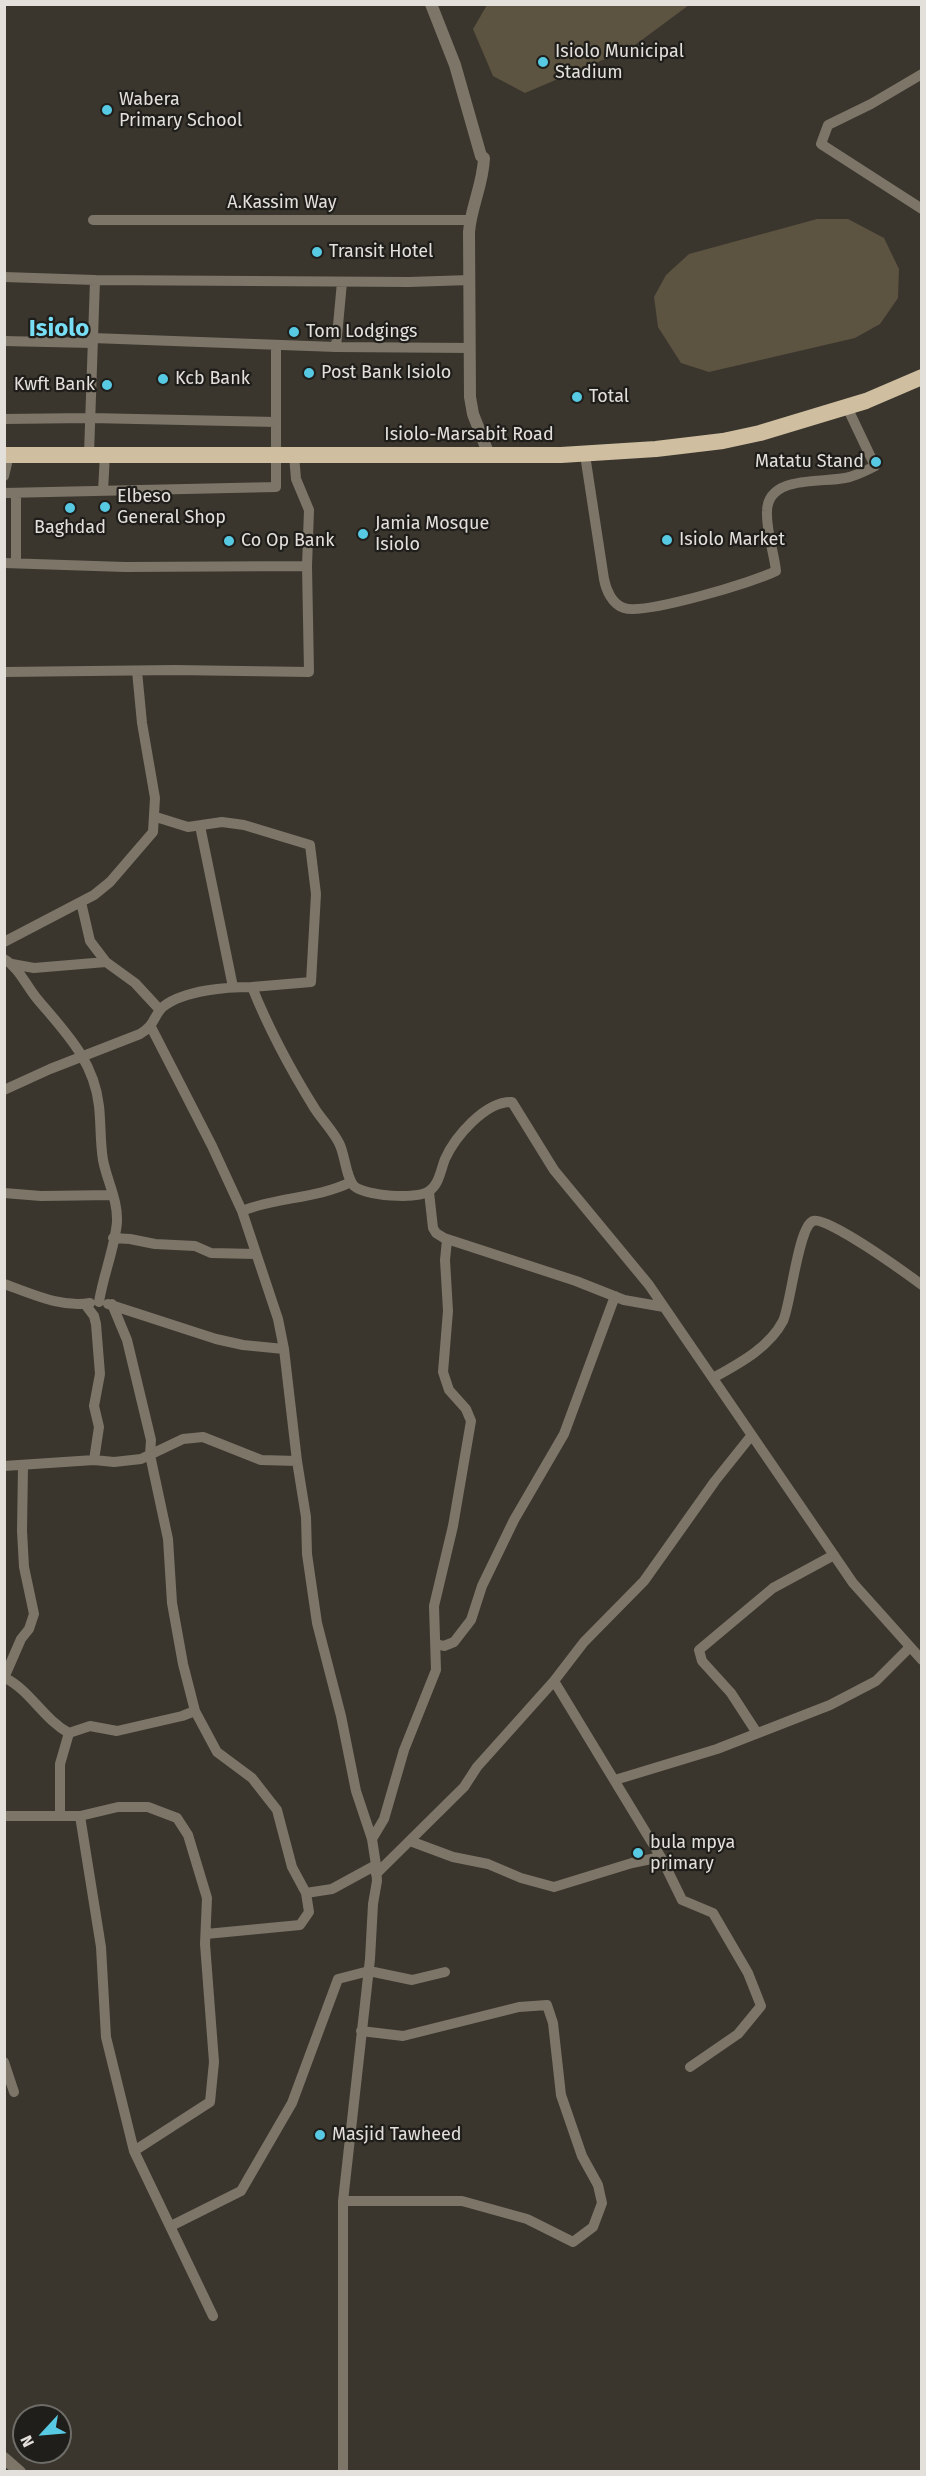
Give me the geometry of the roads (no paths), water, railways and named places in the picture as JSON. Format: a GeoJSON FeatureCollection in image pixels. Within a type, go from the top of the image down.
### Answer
{"type":"FeatureCollection","features":[{"type":"Feature","properties":{"kind":"highway","name":"Isiolo-Marsabit Road"},"geometry":{"type":"LineString","coordinates":[[7,455],[585,455],[723,441],[760,433],[847,407],[921,378]]}},
{"type":"Feature","properties":{"kind":"street"},"geometry":{"type":"LineString","coordinates":[[431,4],[453,58],[481,156],[484,158],[482,186],[470,220],[470,348],[471,403],[474,419],[489,455]]}},
{"type":"Feature","properties":{"kind":"street"},"geometry":{"type":"LineString","coordinates":[[921,74],[871,104],[828,125],[822,144],[921,208]]}},
{"type":"Feature","properties":{"kind":"street","name":"A.Kassim Way"},"geometry":{"type":"LineString","coordinates":[[93,220],[470,220]]}},
{"type":"Feature","properties":{"kind":"street"},"geometry":{"type":"LineString","coordinates":[[4,277],[342,282],[470,280]]}},
{"type":"Feature","properties":{"kind":"street"},"geometry":{"type":"LineString","coordinates":[[96,280],[90,418],[104,491]]}},
{"type":"Feature","properties":{"kind":"street"},"geometry":{"type":"LineString","coordinates":[[336,347],[342,282]]}},
{"type":"Feature","properties":{"kind":"street"},"geometry":{"type":"LineString","coordinates":[[4,341],[92,340],[276,346],[470,348]]}},
{"type":"Feature","properties":{"kind":"street"},"geometry":{"type":"LineString","coordinates":[[16,563],[10,493],[276,487],[276,346]]}},
{"type":"Feature","properties":{"kind":"street"},"geometry":{"type":"LineString","coordinates":[[585,455],[604,579],[609,594],[622,608],[655,607],[744,584],[776,571],[767,512],[773,494],[793,484],[845,478],[875,466],[847,407]]}},
{"type":"Feature","properties":{"kind":"street"},"geometry":{"type":"LineString","coordinates":[[4,419],[90,418],[276,422]]}},
{"type":"Feature","properties":{"kind":"street"},"geometry":{"type":"LineString","coordinates":[[4,476],[7,455]]}},
{"type":"Feature","properties":{"kind":"street"},"geometry":{"type":"LineString","coordinates":[[4,672],[309,672],[307,566],[309,510],[296,479],[294,455]]}},
{"type":"Feature","properties":{"kind":"street"},"geometry":{"type":"LineString","coordinates":[[4,563],[125,567],[307,566]]}},
{"type":"Feature","properties":{"kind":"street"},"geometry":{"type":"LineString","coordinates":[[4,942],[105,887],[153,832],[156,817],[155,798],[142,723],[137,671]]}},
{"type":"Feature","properties":{"kind":"street"},"geometry":{"type":"LineString","coordinates":[[4,1090],[151,1027],[160,1010],[170,1002],[221,987],[311,982],[316,894],[310,845],[244,825],[222,822],[188,827],[156,817]]}},
{"type":"Feature","properties":{"kind":"street"},"geometry":{"type":"LineString","coordinates":[[200,826],[233,987]]}},
{"type":"Feature","properties":{"kind":"street"},"geometry":{"type":"LineString","coordinates":[[81,902],[90,941],[106,962],[135,983],[160,1010]]}},
{"type":"Feature","properties":{"kind":"street"},"geometry":{"type":"LineString","coordinates":[[8,961],[40,968],[106,962]]}},
{"type":"Feature","properties":{"kind":"street"},"geometry":{"type":"LineString","coordinates":[[8,961],[70,1038],[83,1058],[94,1083],[99,1107],[103,1161],[113,1195],[117,1220],[99,1302]]}},
{"type":"Feature","properties":{"kind":"street"},"geometry":{"type":"LineString","coordinates":[[252,987],[307,1094],[340,1145],[351,1182],[364,1191],[381,1195],[416,1195],[429,1192],[436,1184],[452,1147],[464,1130],[492,1109],[512,1102],[554,1170],[613,1238],[664,1307],[865,1598],[921,1660]]}},
{"type":"Feature","properties":{"kind":"street"},"geometry":{"type":"LineString","coordinates":[[151,1027],[212,1146],[242,1211],[274,1303],[284,1349],[317,1623],[341,1716],[356,1791],[372,1839],[376,1870],[369,1971],[343,2201],[344,2472]]}},
{"type":"Feature","properties":{"kind":"street"},"geometry":{"type":"LineString","coordinates":[[242,1211],[263,1203],[326,1192],[351,1182]]}},
{"type":"Feature","properties":{"kind":"street"},"geometry":{"type":"LineString","coordinates":[[429,1192],[433,1228],[437,1234],[447,1240],[615,1296],[664,1307]]}},
{"type":"Feature","properties":{"kind":"street"},"geometry":{"type":"LineString","coordinates":[[4,1194],[113,1195]]}},
{"type":"Feature","properties":{"kind":"street"},"geometry":{"type":"LineString","coordinates":[[713,1378],[758,1349],[782,1322],[798,1256],[808,1225],[812,1221],[820,1220],[833,1226],[890,1261],[921,1285]]}},
{"type":"Feature","properties":{"kind":"street"},"geometry":{"type":"LineString","coordinates":[[113,1238],[155,1244],[195,1246],[211,1253],[256,1254]]}},
{"type":"Feature","properties":{"kind":"street"},"geometry":{"type":"LineString","coordinates":[[372,1839],[384,1819],[404,1749],[436,1670],[434,1606],[453,1526],[471,1421],[466,1409],[449,1390],[443,1372],[448,1311],[445,1260],[447,1240]]}},
{"type":"Feature","properties":{"kind":"street"},"geometry":{"type":"LineString","coordinates":[[4,1284],[42,1298],[85,1304],[99,1302],[112,1304],[216,1339],[243,1345],[284,1349]]}},
{"type":"Feature","properties":{"kind":"street"},"geometry":{"type":"LineString","coordinates":[[436,1644],[444,1646],[454,1642],[471,1620],[482,1586],[510,1528],[544,1465],[564,1434],[615,1296]]}},
{"type":"Feature","properties":{"kind":"street"},"geometry":{"type":"LineString","coordinates":[[85,1304],[94,1316],[98,1332],[100,1381],[94,1406],[99,1427],[94,1460]]}},
{"type":"Feature","properties":{"kind":"street"},"geometry":{"type":"LineString","coordinates":[[112,1304],[130,1351],[151,1440],[150,1455],[168,1539],[174,1613],[183,1664],[195,1711],[217,1752],[252,1778],[277,1810],[292,1867],[306,1893],[309,1912],[300,1925],[206,1934]]}},
{"type":"Feature","properties":{"kind":"street"},"geometry":{"type":"LineString","coordinates":[[306,1893],[318,1893],[332,1889],[376,1870],[410,1841],[432,1816],[464,1787],[477,1767],[554,1681],[584,1642],[644,1581],[716,1480],[751,1436]]}},
{"type":"Feature","properties":{"kind":"street"},"geometry":{"type":"LineString","coordinates":[[4,1466],[131,1460],[150,1455],[183,1439],[203,1437],[261,1460],[297,1461]]}},
{"type":"Feature","properties":{"kind":"street"},"geometry":{"type":"LineString","coordinates":[[23,1466],[24,1567],[34,1614],[5,1678],[19,1687],[52,1721],[69,1732],[90,1726],[117,1731],[195,1711]]}},
{"type":"Feature","properties":{"kind":"street"},"geometry":{"type":"LineString","coordinates":[[757,1733],[731,1693],[702,1661],[699,1650],[773,1588],[834,1555]]}},
{"type":"Feature","properties":{"kind":"street"},"geometry":{"type":"LineString","coordinates":[[615,1780],[717,1749],[830,1705],[863,1689],[889,1670],[910,1647]]}},
{"type":"Feature","properties":{"kind":"street"},"geometry":{"type":"LineString","coordinates":[[554,1681],[662,1859],[682,1900],[713,1913],[748,1973],[761,2006],[738,2034],[690,2067]]}},
{"type":"Feature","properties":{"kind":"street"},"geometry":{"type":"LineString","coordinates":[[60,1815],[60,1764],[69,1732]]}},
{"type":"Feature","properties":{"kind":"street"},"geometry":{"type":"LineString","coordinates":[[4,1816],[80,1816],[118,1807],[148,1807],[177,1818],[188,1835],[207,1898],[206,1934],[214,2062],[210,2102],[134,2151]]}},
{"type":"Feature","properties":{"kind":"street"},"geometry":{"type":"LineString","coordinates":[[80,1816],[101,1947],[106,2037],[134,2151],[213,2316]]}},
{"type":"Feature","properties":{"kind":"street"},"geometry":{"type":"LineString","coordinates":[[410,1841],[453,1857],[488,1864],[521,1878],[554,1887],[632,1863],[662,1859]]}},
{"type":"Feature","properties":{"kind":"street"},"geometry":{"type":"LineString","coordinates":[[171,2226],[241,2191],[292,2103],[338,1979],[369,1971],[411,1980],[445,1972]]}},
{"type":"Feature","properties":{"kind":"street"},"geometry":{"type":"LineString","coordinates":[[343,2201],[462,2200],[526,2219],[573,2242],[593,2227],[602,2203],[598,2185],[582,2156],[561,2095],[553,2023],[547,2005],[519,2007],[403,2036],[361,2031]]}},
{"type":"Feature","properties":{"kind":"street"},"geometry":{"type":"LineString","coordinates":[[4,2062],[14,2092]]}},
{"type":"Feature","properties":{"kind":"street"},"geometry":{"type":"LineString","coordinates":[[4,2458],[20,2472]]}},
{"type":"Feature","properties":{"kind":"place","name":"Isiolo Municipal Stadium"},"geometry":{"type":"Point","coordinates":[543,62]}},
{"type":"Feature","properties":{"kind":"place","name":"Wabera Primary School"},"geometry":{"type":"Point","coordinates":[107,110]}},
{"type":"Feature","properties":{"kind":"place","name":"Transit Hotel"},"geometry":{"type":"Point","coordinates":[317,252]}},
{"type":"Feature","properties":{"kind":"place","name":"Tom Lodgings"},"geometry":{"type":"Point","coordinates":[294,332]}},
{"type":"Feature","properties":{"kind":"place","name":"Post Bank Isiolo"},"geometry":{"type":"Point","coordinates":[309,373]}},
{"type":"Feature","properties":{"kind":"place","name":"Kcb Bank"},"geometry":{"type":"Point","coordinates":[163,379]}},
{"type":"Feature","properties":{"kind":"place","name":"Kwft Bank"},"geometry":{"type":"Point","coordinates":[107,385]}},
{"type":"Feature","properties":{"kind":"place","name":"Total"},"geometry":{"type":"Point","coordinates":[577,397]}},
{"type":"Feature","properties":{"kind":"place","name":"Matatu Stand"},"geometry":{"type":"Point","coordinates":[876,462]}},
{"type":"Feature","properties":{"kind":"place","name":"Elbeso General Shop"},"geometry":{"type":"Point","coordinates":[105,507]}},
{"type":"Feature","properties":{"kind":"place","name":"Baghdad"},"geometry":{"type":"Point","coordinates":[70,508]}},
{"type":"Feature","properties":{"kind":"place","name":"Jamia Mosque Isiolo"},"geometry":{"type":"Point","coordinates":[363,534]}},
{"type":"Feature","properties":{"kind":"place","name":"Isiolo Market"},"geometry":{"type":"Point","coordinates":[667,540]}},
{"type":"Feature","properties":{"kind":"place","name":"Co Op Bank"},"geometry":{"type":"Point","coordinates":[229,541]}},
{"type":"Feature","properties":{"kind":"place","name":"bula mpya primary"},"geometry":{"type":"Point","coordinates":[638,1853]}},
{"type":"Feature","properties":{"kind":"place","name":"Masjid Tawheed"},"geometry":{"type":"Point","coordinates":[320,2135]}},
{"type":"Feature","properties":{"kind":"district","name":"Isiolo"},"geometry":{"type":"Point","coordinates":[59,329]}}]}
